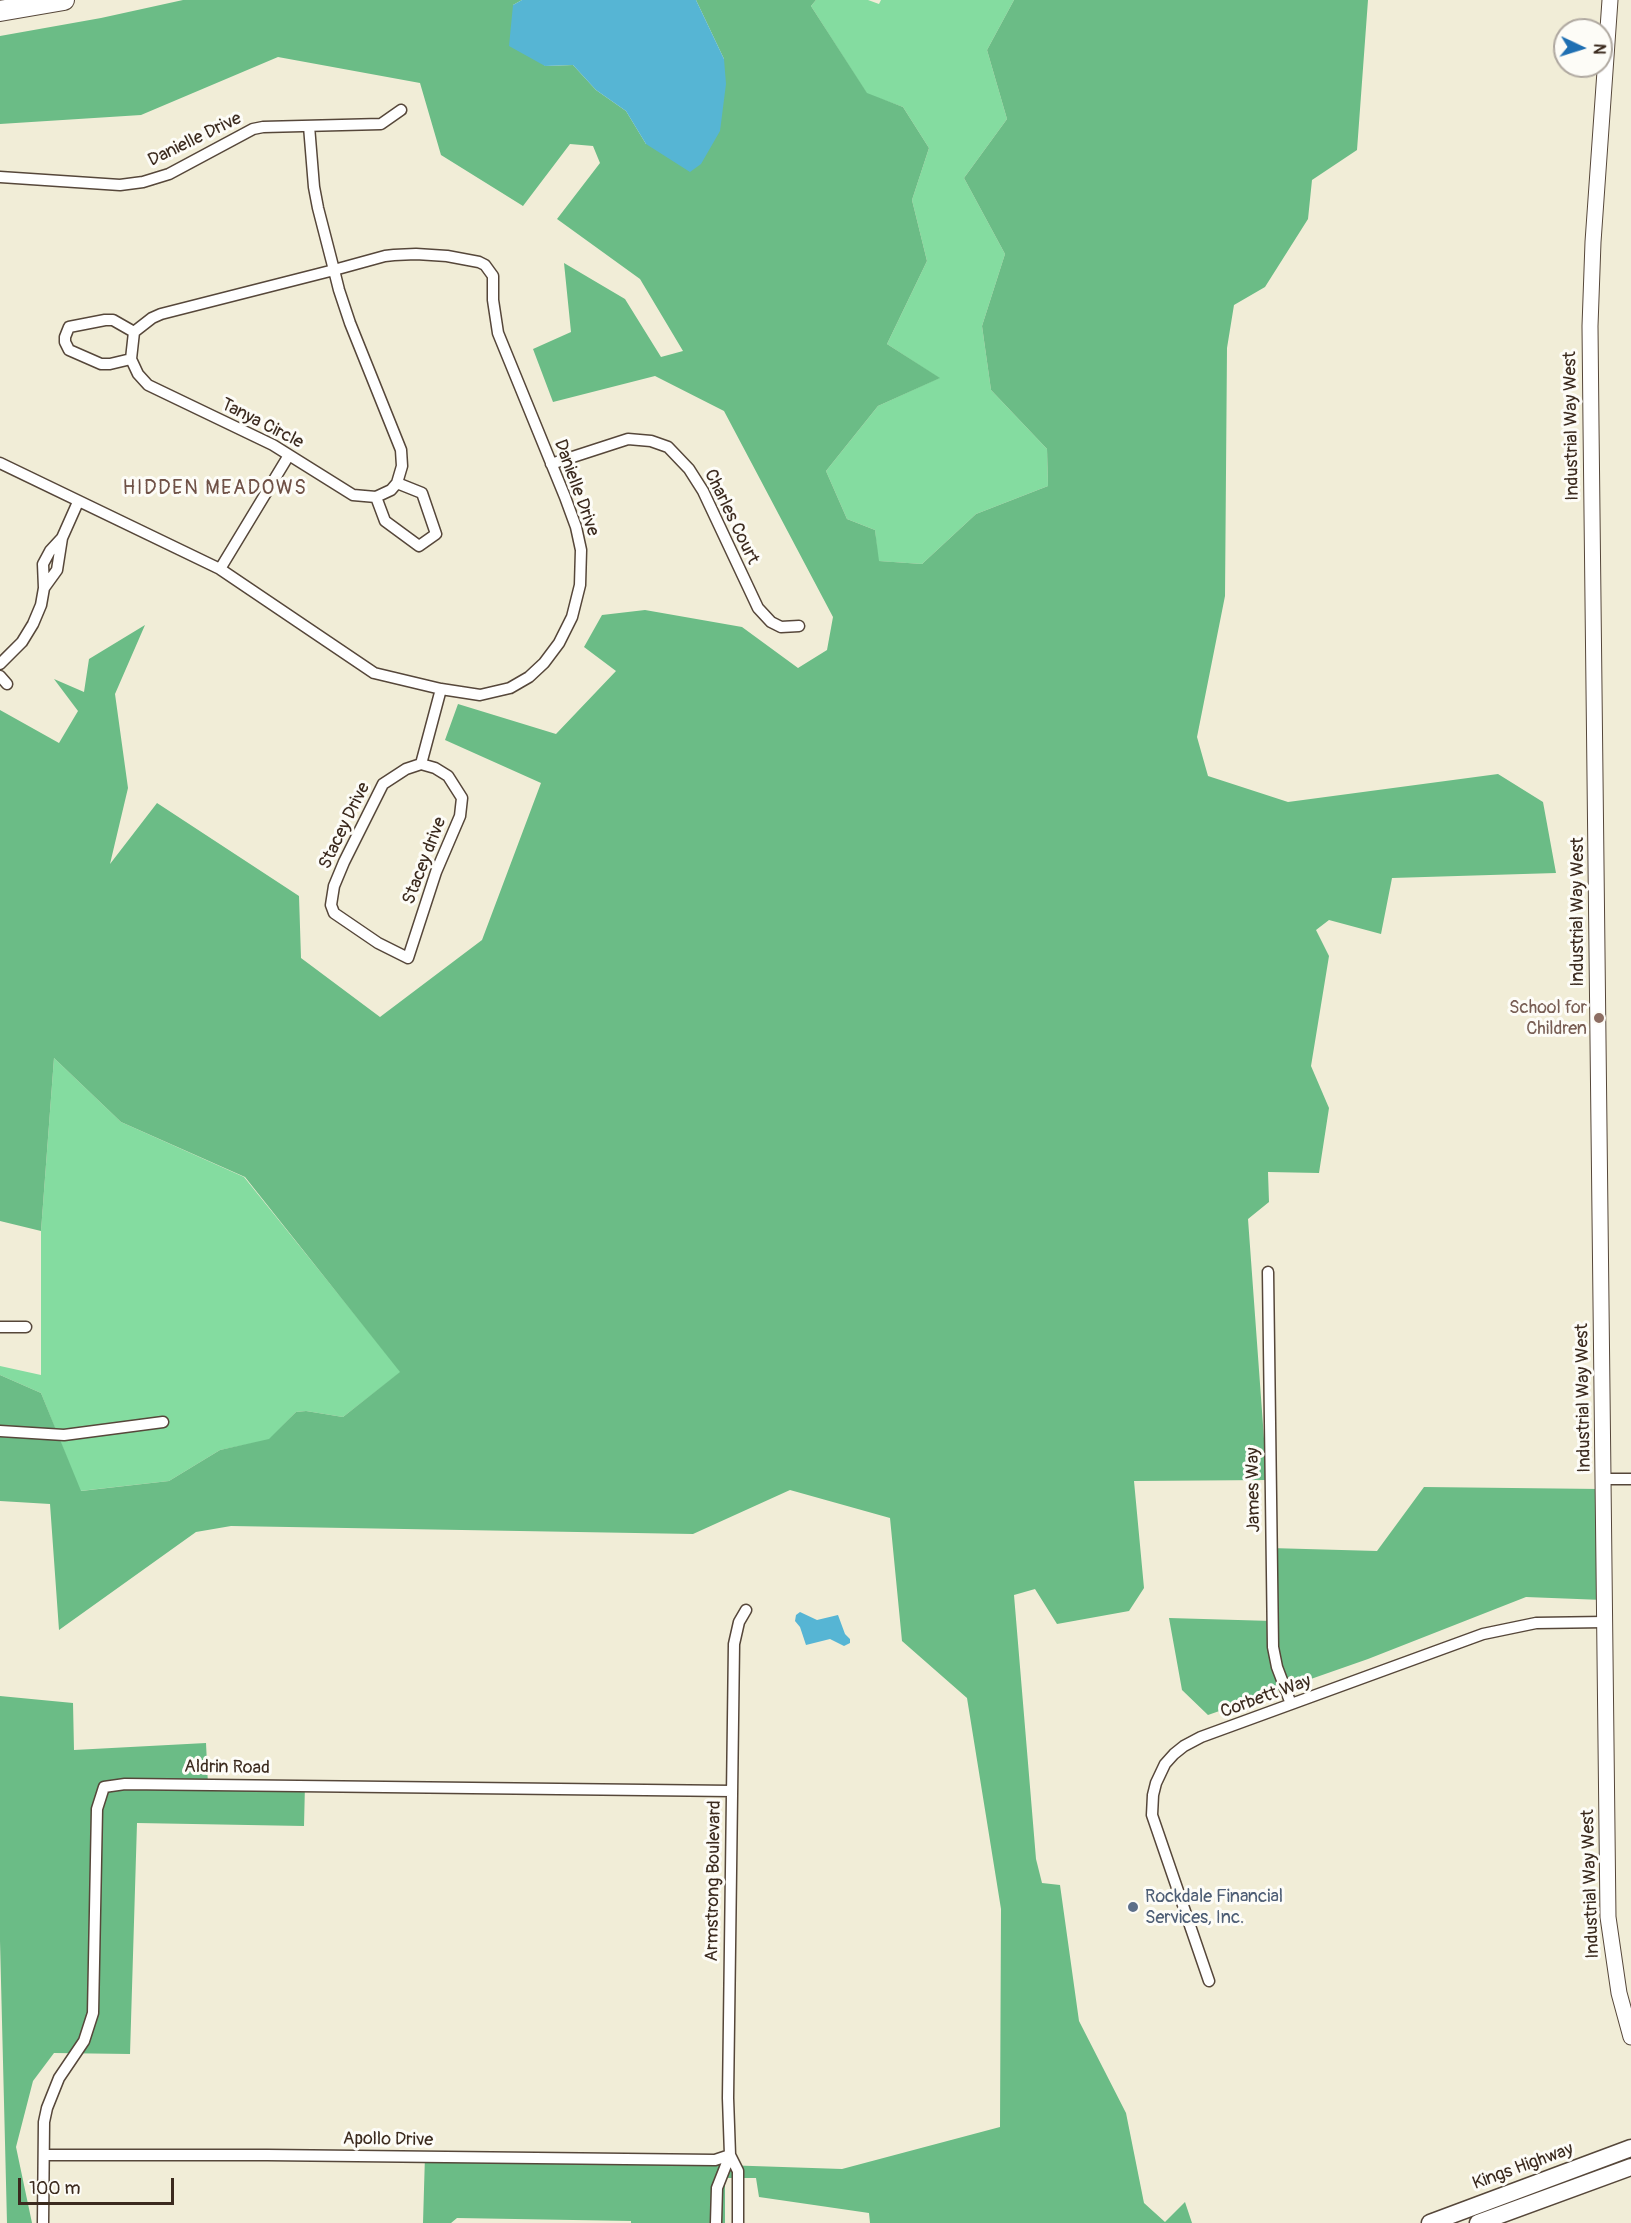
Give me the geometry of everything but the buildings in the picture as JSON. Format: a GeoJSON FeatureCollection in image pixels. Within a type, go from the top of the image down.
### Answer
{"type":"FeatureCollection","features":[{"type":"Feature","properties":{"kind":"highway"},"geometry":{"type":"LineString","coordinates":[[0,12],[64,0]]}},
{"type":"Feature","properties":{"kind":"main road","name":"Kings Highway"},"geometry":{"type":"LineString","coordinates":[[1430,2223],[1631,2148]]}},
{"type":"Feature","properties":{"kind":"main road","name":"Kings Highway"},"geometry":{"type":"LineString","coordinates":[[1478,2223],[1631,2167]]}},
{"type":"Feature","properties":{"kind":"street","name":"Industrial Way West"},"geometry":{"type":"LineString","coordinates":[[1610,0],[1593,242],[1590,326],[1605,1479],[1608,1917],[1618,1993],[1631,2037]]}},
{"type":"Feature","properties":{"kind":"street","name":"Danielle Drive"},"geometry":{"type":"LineString","coordinates":[[0,177],[120,185],[137,183],[169,174],[253,129],[381,124],[401,110]]}},
{"type":"Feature","properties":{"kind":"street"},"geometry":{"type":"LineString","coordinates":[[309,126],[314,187],[334,270],[350,323],[401,450],[402,466],[397,483],[391,490],[376,497],[385,521],[418,546],[436,534],[422,493],[397,483]]}},
{"type":"Feature","properties":{"kind":"street","name":"Danielle Drive"},"geometry":{"type":"LineString","coordinates":[[0,464],[220,569],[374,673],[441,689],[480,695],[510,688],[529,677],[544,663],[565,632],[579,596],[582,572],[581,550],[576,526],[498,333],[493,300],[493,276],[485,265],[479,262],[447,256],[416,254],[385,256],[334,270]]}},
{"type":"Feature","properties":{"kind":"street"},"geometry":{"type":"LineString","coordinates":[[134,332],[113,320],[105,320],[69,327],[64,337],[69,350],[101,364],[131,359],[134,332],[161,314],[334,270]]}},
{"type":"Feature","properties":{"kind":"street","name":"Tanya Circle"},"geometry":{"type":"LineString","coordinates":[[131,359],[138,374],[147,385],[273,445],[347,492],[365,497],[376,497]]}},
{"type":"Feature","properties":{"kind":"street","name":"Charles Court"},"geometry":{"type":"LineString","coordinates":[[551,464],[628,440],[651,441],[668,447],[689,469],[703,490],[758,608],[771,622],[781,627],[799,626]]}},
{"type":"Feature","properties":{"kind":"street"},"geometry":{"type":"LineString","coordinates":[[220,569],[289,455]]}},
{"type":"Feature","properties":{"kind":"street"},"geometry":{"type":"LineString","coordinates":[[0,664],[27,635],[38,614],[44,588],[45,557],[62,538],[78,502]]}},
{"type":"Feature","properties":{"kind":"street"},"geometry":{"type":"LineString","coordinates":[[421,764],[441,689]]}},
{"type":"Feature","properties":{"kind":"street","name":"Stacey Drive"},"geometry":{"type":"LineString","coordinates":[[378,943],[334,913],[331,905],[332,895],[344,862],[383,784],[406,769],[421,764]]}},
{"type":"Feature","properties":{"kind":"street","name":"Stacey drive"},"geometry":{"type":"LineString","coordinates":[[378,943],[408,957],[436,872],[461,810],[460,793],[448,776],[435,768],[421,764]]}},
{"type":"Feature","properties":{"kind":"street","name":"James Way"},"geometry":{"type":"LineString","coordinates":[[1268,1272],[1273,1647],[1277,1667],[1291,1704]]}},
{"type":"Feature","properties":{"kind":"street"},"geometry":{"type":"LineString","coordinates":[[0,1327],[26,1327]]}},
{"type":"Feature","properties":{"kind":"street"},"geometry":{"type":"LineString","coordinates":[[0,1431],[64,1435],[163,1422]]}},
{"type":"Feature","properties":{"kind":"street"},"geometry":{"type":"LineString","coordinates":[[1605,1479],[1631,1479]]}},
{"type":"Feature","properties":{"kind":"street","name":"Armstrong Boulevard"},"geometry":{"type":"LineString","coordinates":[[716,2223],[717,2188],[730,2155],[728,2097],[734,1644],[739,1622],[746,1610]]}},
{"type":"Feature","properties":{"kind":"street","name":"Corbett Way"},"geometry":{"type":"LineString","coordinates":[[1209,1981],[1155,1827],[1152,1808],[1156,1783],[1174,1754],[1193,1740],[1492,1632],[1554,1621],[1605,1622]]}},
{"type":"Feature","properties":{"kind":"street","name":"Aldrin Road"},"geometry":{"type":"LineString","coordinates":[[44,2156],[44,2122],[50,2098],[59,2078],[84,2042],[93,2013],[97,1809],[104,1787],[136,1784],[732,1791]]}},
{"type":"Feature","properties":{"kind":"street","name":"Apollo Drive"},"geometry":{"type":"LineString","coordinates":[[44,2156],[267,2155],[715,2160],[730,2155]]}},
{"type":"Feature","properties":{"kind":"street","name":"Armstrong Boulevard"},"geometry":{"type":"LineString","coordinates":[[730,2155],[738,2171],[738,2223]]}},
{"type":"Feature","properties":{"kind":"street"},"geometry":{"type":"LineString","coordinates":[[43,2223],[44,2156]]}},
{"type":"Feature","properties":{"kind":"green space"},"geometry":{"type":"Polygon","coordinates":[[[183,0],[522,0],[513,5],[545,66],[573,65],[596,90],[626,111],[646,144],[724,59],[696,0],[816,0],[811,6],[867,93],[903,107],[929,148],[912,200],[927,261],[887,344],[940,378],[878,406],[826,471],[847,519],[875,530],[879,561],[922,564],[976,514],[1048,486],[1047,449],[991,390],[982,326],[1005,254],[964,178],[1007,119],[987,50],[1014,0],[1368,0],[1357,150],[1312,180],[1308,219],[1265,287],[1234,305],[1227,348],[1225,596],[1197,737],[1208,776],[1288,802],[1498,774],[1543,802],[1556,873],[1392,878],[1381,934],[1329,920],[1316,930],[1329,956],[1311,1066],[1329,1108],[1319,1173],[1268,1172],[1269,1202],[1248,1219],[1267,1480],[1134,1481],[1144,1588],[1129,1611],[1057,1624],[1035,1589],[1014,1595],[1036,1859],[1042,1883],[1060,1885],[1079,2021],[1126,2113],[1144,2203],[1165,2222],[1185,2202],[1192,2223],[870,2223],[869,2213],[759,2197],[756,2178],[725,2178],[725,2223],[457,2218],[451,2223],[423,2223],[425,2155],[842,2169],[1000,2127],[1001,1909],[967,1698],[902,1641],[890,1518],[790,1490],[693,1534],[231,1526],[196,1532],[59,1630],[50,1504],[0,1501],[0,1375],[41,1393],[81,1491],[169,1481],[220,1450],[269,1439],[296,1412],[306,1411],[343,1417],[400,1372],[245,1177],[121,1122],[54,1058],[41,1231],[0,1221],[0,710],[59,743],[78,711],[54,679],[84,692],[89,659],[145,625],[115,694],[128,788],[110,864],[157,803],[299,896],[301,958],[380,1017],[482,940],[541,783],[445,740],[458,704],[556,734],[616,671],[584,647],[602,615],[645,610],[742,627],[798,668],[827,650],[833,617],[724,411],[655,376],[553,402],[533,349],[571,332],[564,263],[625,299],[661,357],[683,351],[640,279],[557,219],[600,163],[593,146],[570,144],[523,206],[441,155],[420,83],[278,57],[141,115],[0,124],[0,36],[101,18],[183,0]]]}},
{"type":"Feature","properties":{"kind":"green space"},"geometry":{"type":"Polygon","coordinates":[[[816,0],[868,0],[879,4],[881,0],[1014,0],[987,50],[1007,119],[964,178],[1005,254],[982,326],[991,390],[1047,449],[1048,486],[976,514],[922,564],[878,561],[875,530],[847,519],[826,471],[878,406],[939,378],[887,344],[927,261],[912,200],[929,148],[903,107],[867,94],[811,6],[816,0]]]}},
{"type":"Feature","properties":{"kind":"green space"},"geometry":{"type":"Polygon","coordinates":[[[54,1058],[121,1122],[244,1177],[401,1372],[343,1417],[306,1411],[296,1412],[269,1440],[220,1450],[169,1481],[80,1491],[41,1393],[0,1375],[0,1366],[41,1375],[41,1231],[54,1058]]]}},
{"type":"Feature","properties":{"kind":"green space"},"geometry":{"type":"Polygon","coordinates":[[[1424,1487],[1600,1489],[1603,1600],[1526,1597],[1368,1659],[1208,1715],[1182,1690],[1169,1618],[1272,1621],[1270,1548],[1377,1551],[1424,1487]]]}},
{"type":"Feature","properties":{"kind":"green space"},"geometry":{"type":"Polygon","coordinates":[[[0,1696],[73,1703],[74,1750],[206,1743],[208,1785],[305,1784],[304,1826],[137,1823],[130,2054],[54,2053],[33,2081],[16,2147],[32,2223],[7,2223],[0,1941],[0,1696]]]}},
{"type":"Feature","properties":{"kind":"water"},"geometry":{"type":"Polygon","coordinates":[[[522,0],[696,0],[724,59],[726,84],[720,131],[701,164],[690,172],[646,144],[626,111],[596,90],[573,65],[545,66],[509,46],[513,5],[522,0]]]}},
{"type":"Feature","properties":{"kind":"water"},"geometry":{"type":"Polygon","coordinates":[[[800,1612],[817,1620],[838,1615],[850,1643],[844,1646],[830,1639],[806,1645],[800,1627],[795,1621],[796,1615],[800,1612]]]}},
{"type":"Feature","properties":{"kind":"place","name":"School for Children"},"geometry":{"type":"Point","coordinates":[1599,1018]}},
{"type":"Feature","properties":{"kind":"place","name":"Rockdale Financial Services, Inc."},"geometry":{"type":"Point","coordinates":[1133,1907]}},
{"type":"Feature","properties":{"kind":"district","name":"HIDDEN MEADOWS"},"geometry":{"type":"Point","coordinates":[215,489]}}]}
